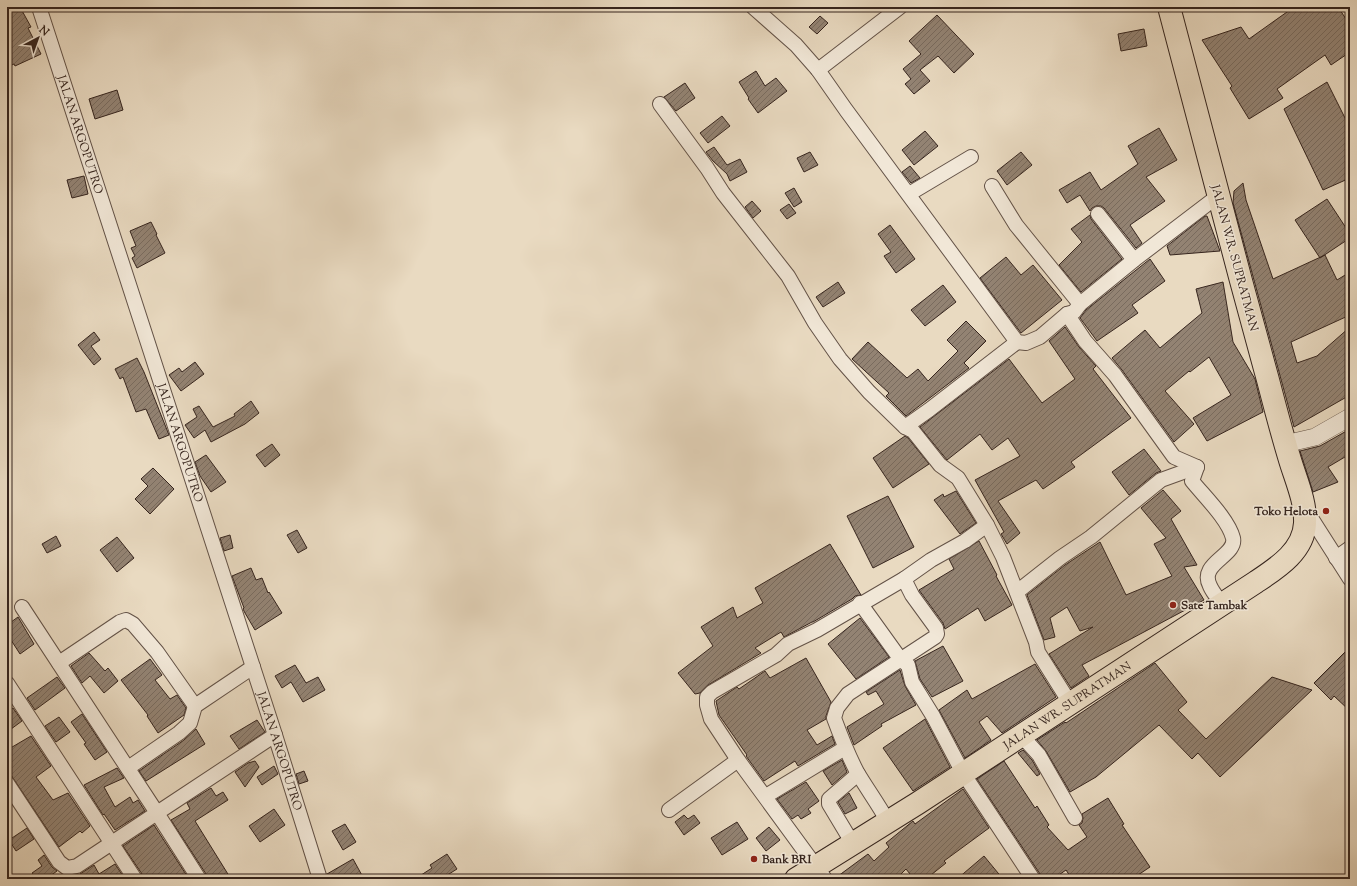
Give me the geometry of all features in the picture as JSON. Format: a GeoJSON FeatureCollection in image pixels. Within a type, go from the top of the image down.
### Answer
{"type":"FeatureCollection","features":[{"type":"Feature","properties":{"kind":"main road","name":"JALAN W.R. SUPRATMAN"},"geometry":{"type":"LineString","coordinates":[[1169,7],[1218,196],[1285,444],[1304,508]]}},
{"type":"Feature","properties":{"kind":"main road","name":"JALAN WR. SUPRATMAN"},"geometry":{"type":"LineString","coordinates":[[796,879],[820,873],[853,844],[1276,569],[1300,544],[1305,524],[1304,508]]}},
{"type":"Feature","properties":{"kind":"street","name":"JALAN ARGOPUTRO"},"geometry":{"type":"LineString","coordinates":[[39,7],[276,735],[320,879]]}},
{"type":"Feature","properties":{"kind":"street"},"geometry":{"type":"LineString","coordinates":[[752,7],[796,45],[818,70],[1017,342]]}},
{"type":"Feature","properties":{"kind":"street"},"geometry":{"type":"LineString","coordinates":[[818,70],[900,7]]}},
{"type":"Feature","properties":{"kind":"street"},"geometry":{"type":"LineString","coordinates":[[660,104],[707,168],[723,193],[788,276],[815,323],[840,359],[869,392],[905,427],[913,430],[940,465],[958,478],[987,525],[1003,557],[1036,642],[1038,652],[1070,703]]}},
{"type":"Feature","properties":{"kind":"street"},"geometry":{"type":"LineString","coordinates":[[909,194],[971,157]]}},
{"type":"Feature","properties":{"kind":"street"},"geometry":{"type":"LineString","coordinates":[[992,186],[1016,225],[1080,304]]}},
{"type":"Feature","properties":{"kind":"street"},"geometry":{"type":"LineString","coordinates":[[905,427],[1017,342],[1026,343],[1040,337],[1067,314],[1074,312],[1080,304],[1134,260],[1218,196]]}},
{"type":"Feature","properties":{"kind":"street"},"geometry":{"type":"LineString","coordinates":[[1098,214],[1134,260]]}},
{"type":"Feature","properties":{"kind":"street"},"geometry":{"type":"LineString","coordinates":[[1067,314],[1085,341],[1115,375],[1174,457],[1197,467]]}},
{"type":"Feature","properties":{"kind":"street"},"geometry":{"type":"LineString","coordinates":[[1285,444],[1315,438],[1350,417]]}},
{"type":"Feature","properties":{"kind":"street"},"geometry":{"type":"LineString","coordinates":[[1017,592],[1060,558],[1092,537],[1161,480],[1197,467]]}},
{"type":"Feature","properties":{"kind":"street"},"geometry":{"type":"LineString","coordinates":[[1197,467],[1192,481],[1226,523],[1233,538],[1230,550],[1216,562],[1208,574],[1209,586],[1222,604]]}},
{"type":"Feature","properties":{"kind":"street"},"geometry":{"type":"LineString","coordinates":[[1304,508],[1350,579]]}},
{"type":"Feature","properties":{"kind":"street"},"geometry":{"type":"LineString","coordinates":[[820,873],[766,796],[738,760],[711,719],[707,705],[707,697],[712,692],[776,655],[788,644],[817,630],[860,603],[904,579],[930,560],[965,541],[987,525]]}},
{"type":"Feature","properties":{"kind":"street"},"geometry":{"type":"LineString","coordinates":[[1336,558],[1350,548]]}},
{"type":"Feature","properties":{"kind":"street"},"geometry":{"type":"LineString","coordinates":[[888,822],[858,774],[845,748],[834,718],[842,701],[848,694],[901,660],[935,637],[937,634],[936,628],[912,595],[904,579]]}},
{"type":"Feature","properties":{"kind":"street"},"geometry":{"type":"LineString","coordinates":[[860,603],[901,660],[908,665],[912,682],[933,716],[963,773],[1033,879]]}},
{"type":"Feature","properties":{"kind":"street"},"geometry":{"type":"LineString","coordinates":[[22,607],[199,879]]}},
{"type":"Feature","properties":{"kind":"street"},"geometry":{"type":"LineString","coordinates":[[59,663],[120,622],[126,620],[133,624],[157,652],[195,706]]}},
{"type":"Feature","properties":{"kind":"street"},"geometry":{"type":"LineString","coordinates":[[128,768],[179,733],[190,723],[195,706],[253,667]]}},
{"type":"Feature","properties":{"kind":"street"},"geometry":{"type":"LineString","coordinates":[[7,683],[135,879]]}},
{"type":"Feature","properties":{"kind":"street"},"geometry":{"type":"LineString","coordinates":[[7,783],[59,862],[67,868],[77,866],[276,735]]}},
{"type":"Feature","properties":{"kind":"street"},"geometry":{"type":"LineString","coordinates":[[1021,735],[1039,754],[1075,818]]}},
{"type":"Feature","properties":{"kind":"street"},"geometry":{"type":"LineString","coordinates":[[766,796],[845,748]]}},
{"type":"Feature","properties":{"kind":"street"},"geometry":{"type":"LineString","coordinates":[[669,810],[738,760]]}},
{"type":"Feature","properties":{"kind":"street"},"geometry":{"type":"LineString","coordinates":[[853,844],[829,804],[828,799],[858,774]]}},
{"type":"Feature","properties":{"kind":"building"},"geometry":{"type":"Polygon","coordinates":[[[7,7],[20,7],[31,27],[28,28],[41,54],[15,66],[14,64],[7,67],[7,7]]]}},
{"type":"Feature","properties":{"kind":"building"},"geometry":{"type":"Polygon","coordinates":[[[1294,7],[1338,7],[1350,25],[1350,52],[1331,65],[1325,55],[1277,89],[1283,98],[1249,119],[1230,88],[1232,86],[1202,40],[1241,27],[1249,39],[1294,7]]]}},
{"type":"Feature","properties":{"kind":"building"},"geometry":{"type":"Polygon","coordinates":[[[937,15],[974,54],[954,73],[938,56],[920,70],[930,81],[914,94],[905,84],[911,79],[903,69],[921,54],[909,41],[937,15]]]}},
{"type":"Feature","properties":{"kind":"building"},"geometry":{"type":"Polygon","coordinates":[[[820,16],[828,23],[817,34],[809,27],[820,16]]]}},
{"type":"Feature","properties":{"kind":"building"},"geometry":{"type":"Polygon","coordinates":[[[1144,29],[1147,46],[1121,51],[1118,34],[1144,29]]]}},
{"type":"Feature","properties":{"kind":"building"},"geometry":{"type":"Polygon","coordinates":[[[756,71],[765,86],[776,78],[787,91],[758,113],[748,99],[749,98],[739,82],[756,71]]]}},
{"type":"Feature","properties":{"kind":"building"},"geometry":{"type":"Polygon","coordinates":[[[1327,82],[1350,128],[1350,178],[1323,190],[1284,109],[1327,82]]]}},
{"type":"Feature","properties":{"kind":"building"},"geometry":{"type":"Polygon","coordinates":[[[685,83],[695,98],[676,111],[664,97],[685,83]]]}},
{"type":"Feature","properties":{"kind":"building"},"geometry":{"type":"Polygon","coordinates":[[[117,90],[123,110],[95,119],[89,99],[117,90]]]}},
{"type":"Feature","properties":{"kind":"building"},"geometry":{"type":"Polygon","coordinates":[[[722,116],[730,126],[708,143],[700,133],[722,116]]]}},
{"type":"Feature","properties":{"kind":"building"},"geometry":{"type":"Polygon","coordinates":[[[1159,128],[1177,160],[1146,177],[1165,201],[1130,225],[1142,243],[1136,248],[1104,208],[1101,206],[1096,206],[1090,211],[1080,195],[1067,203],[1059,190],[1090,172],[1101,190],[1138,164],[1128,146],[1159,128]]]}},
{"type":"Feature","properties":{"kind":"building"},"geometry":{"type":"Polygon","coordinates":[[[925,131],[938,146],[914,165],[902,150],[925,131]]]}},
{"type":"Feature","properties":{"kind":"building"},"geometry":{"type":"Polygon","coordinates":[[[714,147],[727,165],[740,159],[747,172],[730,181],[727,174],[706,152],[714,147]]]}},
{"type":"Feature","properties":{"kind":"building"},"geometry":{"type":"Polygon","coordinates":[[[810,152],[818,165],[804,172],[797,158],[810,152]]]}},
{"type":"Feature","properties":{"kind":"building"},"geometry":{"type":"Polygon","coordinates":[[[1021,152],[1032,165],[1007,185],[997,171],[1021,152]]]}},
{"type":"Feature","properties":{"kind":"building"},"geometry":{"type":"Polygon","coordinates":[[[910,166],[920,178],[911,183],[902,172],[910,166]]]}},
{"type":"Feature","properties":{"kind":"building"},"geometry":{"type":"Polygon","coordinates":[[[84,176],[88,194],[72,198],[67,180],[84,176]]]}},
{"type":"Feature","properties":{"kind":"building"},"geometry":{"type":"Polygon","coordinates":[[[1243,183],[1246,200],[1273,279],[1325,255],[1337,280],[1350,272],[1350,315],[1291,342],[1297,363],[1317,356],[1350,327],[1350,395],[1294,427],[1233,203],[1234,191],[1243,183]]]}},
{"type":"Feature","properties":{"kind":"building"},"geometry":{"type":"Polygon","coordinates":[[[794,188],[802,202],[794,207],[785,193],[794,188]]]}},
{"type":"Feature","properties":{"kind":"building"},"geometry":{"type":"Polygon","coordinates":[[[1327,199],[1350,234],[1350,238],[1320,258],[1295,220],[1327,199]]]}},
{"type":"Feature","properties":{"kind":"building"},"geometry":{"type":"Polygon","coordinates":[[[752,201],[761,211],[753,218],[745,207],[752,201]]]}},
{"type":"Feature","properties":{"kind":"building"},"geometry":{"type":"Polygon","coordinates":[[[789,204],[796,213],[787,219],[780,210],[789,204]]]}},
{"type":"Feature","properties":{"kind":"building"},"geometry":{"type":"Polygon","coordinates":[[[1090,215],[1091,219],[1122,259],[1081,292],[1059,265],[1082,242],[1071,229],[1090,215]]]}},
{"type":"Feature","properties":{"kind":"building"},"geometry":{"type":"Polygon","coordinates":[[[1207,216],[1220,251],[1170,255],[1167,246],[1207,216]]]}},
{"type":"Feature","properties":{"kind":"building"},"geometry":{"type":"Polygon","coordinates":[[[151,222],[165,253],[137,268],[132,258],[135,256],[131,248],[136,246],[130,231],[151,222]]]}},
{"type":"Feature","properties":{"kind":"building"},"geometry":{"type":"Polygon","coordinates":[[[890,225],[915,259],[896,273],[884,256],[891,252],[878,234],[890,225]]]}},
{"type":"Feature","properties":{"kind":"building"},"geometry":{"type":"Polygon","coordinates":[[[1006,257],[1021,275],[1033,265],[1062,300],[1021,333],[980,278],[1006,257]]]}},
{"type":"Feature","properties":{"kind":"building"},"geometry":{"type":"Polygon","coordinates":[[[1150,259],[1165,281],[1132,305],[1138,313],[1097,341],[1080,318],[1086,310],[1150,259]]]}},
{"type":"Feature","properties":{"kind":"building"},"geometry":{"type":"Polygon","coordinates":[[[838,282],[845,293],[823,307],[816,297],[838,282]]]}},
{"type":"Feature","properties":{"kind":"building"},"geometry":{"type":"Polygon","coordinates":[[[1223,282],[1233,342],[1255,379],[1263,412],[1207,441],[1193,418],[1231,395],[1209,357],[1165,391],[1194,424],[1174,442],[1112,358],[1145,330],[1160,348],[1202,313],[1196,289],[1223,282]]]}},
{"type":"Feature","properties":{"kind":"building"},"geometry":{"type":"Polygon","coordinates":[[[943,285],[956,302],[925,326],[911,310],[943,285]]]}},
{"type":"Feature","properties":{"kind":"building"},"geometry":{"type":"Polygon","coordinates":[[[966,321],[986,341],[964,363],[969,368],[906,416],[886,396],[889,393],[852,359],[868,342],[907,378],[918,369],[928,381],[958,351],[947,340],[966,321]]]}},
{"type":"Feature","properties":{"kind":"building"},"geometry":{"type":"Polygon","coordinates":[[[1065,327],[1079,347],[1096,366],[1093,369],[1131,418],[1071,462],[1075,467],[1043,489],[1036,480],[998,501],[1020,533],[1007,544],[1001,534],[1004,532],[975,480],[1020,456],[1008,438],[992,450],[980,434],[947,460],[920,427],[1009,359],[1042,403],[1075,379],[1049,341],[1065,327]]]}},
{"type":"Feature","properties":{"kind":"building"},"geometry":{"type":"Polygon","coordinates":[[[94,332],[100,340],[91,346],[101,359],[94,365],[78,345],[94,332]]]}},
{"type":"Feature","properties":{"kind":"building"},"geometry":{"type":"Polygon","coordinates":[[[137,358],[169,435],[159,439],[146,409],[136,412],[123,377],[120,379],[115,369],[137,358]]]}},
{"type":"Feature","properties":{"kind":"building"},"geometry":{"type":"Polygon","coordinates":[[[195,362],[204,374],[181,391],[169,375],[179,368],[182,372],[195,362]]]}},
{"type":"Feature","properties":{"kind":"building"},"geometry":{"type":"Polygon","coordinates":[[[251,401],[259,413],[245,424],[211,442],[205,430],[194,438],[185,425],[197,417],[193,409],[199,406],[213,427],[235,416],[234,414],[251,401]]]}},
{"type":"Feature","properties":{"kind":"building"},"geometry":{"type":"Polygon","coordinates":[[[1350,429],[1350,454],[1328,467],[1338,482],[1313,492],[1300,451],[1320,446],[1350,429]]]}},
{"type":"Feature","properties":{"kind":"building"},"geometry":{"type":"Polygon","coordinates":[[[905,436],[929,464],[893,488],[873,458],[905,436]]]}},
{"type":"Feature","properties":{"kind":"building"},"geometry":{"type":"Polygon","coordinates":[[[272,444],[280,455],[265,467],[256,455],[272,444]]]}},
{"type":"Feature","properties":{"kind":"building"},"geometry":{"type":"Polygon","coordinates":[[[1144,449],[1161,471],[1156,473],[1129,495],[1112,472],[1144,449]]]}},
{"type":"Feature","properties":{"kind":"building"},"geometry":{"type":"Polygon","coordinates":[[[206,455],[226,482],[211,492],[200,476],[195,462],[206,455]]]}},
{"type":"Feature","properties":{"kind":"building"},"geometry":{"type":"Polygon","coordinates":[[[153,468],[174,489],[150,514],[135,499],[148,486],[141,479],[153,468]]]}},
{"type":"Feature","properties":{"kind":"building"},"geometry":{"type":"Polygon","coordinates":[[[1163,490],[1181,511],[1171,519],[1197,565],[1184,567],[1204,600],[1082,665],[1089,676],[1071,688],[1049,654],[1093,627],[1080,631],[1067,607],[1050,618],[1055,637],[1044,640],[1027,595],[1065,565],[1100,542],[1126,595],[1172,576],[1154,544],[1166,538],[1141,508],[1163,490]]]}},
{"type":"Feature","properties":{"kind":"building"},"geometry":{"type":"Polygon","coordinates":[[[956,491],[976,523],[960,534],[934,500],[943,494],[944,497],[956,491]]]}},
{"type":"Feature","properties":{"kind":"building"},"geometry":{"type":"Polygon","coordinates":[[[888,496],[914,547],[873,568],[847,516],[888,496]]]}},
{"type":"Feature","properties":{"kind":"building"},"geometry":{"type":"Polygon","coordinates":[[[297,530],[307,548],[298,553],[287,535],[297,530]]]}},
{"type":"Feature","properties":{"kind":"building"},"geometry":{"type":"Polygon","coordinates":[[[230,535],[233,548],[224,551],[220,538],[230,535]]]}},
{"type":"Feature","properties":{"kind":"building"},"geometry":{"type":"Polygon","coordinates":[[[56,536],[61,546],[47,553],[42,544],[56,536]]]}},
{"type":"Feature","properties":{"kind":"building"},"geometry":{"type":"Polygon","coordinates":[[[117,537],[134,558],[117,572],[100,550],[117,537]]]}},
{"type":"Feature","properties":{"kind":"building"},"geometry":{"type":"Polygon","coordinates":[[[979,541],[1012,605],[985,621],[978,608],[945,629],[943,623],[919,590],[954,569],[949,559],[979,541]]]}},
{"type":"Feature","properties":{"kind":"building"},"geometry":{"type":"Polygon","coordinates":[[[830,544],[861,595],[855,596],[813,622],[784,637],[781,632],[755,648],[761,653],[708,685],[700,693],[695,694],[678,673],[713,646],[701,627],[733,607],[737,618],[763,603],[755,588],[830,544]]]}},
{"type":"Feature","properties":{"kind":"building"},"geometry":{"type":"Polygon","coordinates":[[[251,568],[256,580],[262,578],[268,593],[269,592],[282,613],[255,630],[243,609],[244,608],[232,576],[251,568]]]}},
{"type":"Feature","properties":{"kind":"building"},"geometry":{"type":"Polygon","coordinates":[[[18,617],[34,644],[20,654],[11,640],[7,643],[7,625],[18,617]]]}},
{"type":"Feature","properties":{"kind":"building"},"geometry":{"type":"Polygon","coordinates":[[[860,618],[889,657],[856,679],[828,644],[860,618]]]}},
{"type":"Feature","properties":{"kind":"building"},"geometry":{"type":"Polygon","coordinates":[[[943,646],[963,681],[932,697],[920,679],[915,661],[943,646]]]}},
{"type":"Feature","properties":{"kind":"building"},"geometry":{"type":"Polygon","coordinates":[[[1350,647],[1350,711],[1334,696],[1331,700],[1314,683],[1350,647]]]}},
{"type":"Feature","properties":{"kind":"building"},"geometry":{"type":"Polygon","coordinates":[[[89,653],[105,671],[108,668],[118,681],[104,693],[90,676],[82,683],[71,666],[89,653]]]}},
{"type":"Feature","properties":{"kind":"building"},"geometry":{"type":"Polygon","coordinates":[[[806,658],[831,702],[826,719],[807,730],[817,745],[832,736],[835,744],[798,766],[795,761],[764,781],[719,715],[716,701],[737,687],[739,689],[765,671],[770,678],[806,658]]]}},
{"type":"Feature","properties":{"kind":"building"},"geometry":{"type":"Polygon","coordinates":[[[150,659],[162,675],[155,680],[170,699],[177,695],[186,708],[184,715],[158,733],[147,716],[148,715],[121,680],[150,659]]]}},
{"type":"Feature","properties":{"kind":"building"},"geometry":{"type":"Polygon","coordinates":[[[1155,663],[1187,702],[1178,710],[1206,739],[1272,677],[1312,690],[1220,777],[1198,753],[1192,759],[1159,725],[1096,777],[1070,792],[1046,751],[1037,740],[1065,722],[1066,723],[1155,663]]]}},
{"type":"Feature","properties":{"kind":"building"},"geometry":{"type":"Polygon","coordinates":[[[1035,664],[1056,697],[1002,733],[987,716],[979,722],[991,740],[965,758],[939,710],[967,690],[972,699],[1035,664]]]}},
{"type":"Feature","properties":{"kind":"building"},"geometry":{"type":"Polygon","coordinates":[[[295,665],[306,683],[318,677],[325,690],[303,702],[291,682],[282,688],[275,676],[295,665]]]}},
{"type":"Feature","properties":{"kind":"building"},"geometry":{"type":"Polygon","coordinates":[[[900,670],[905,686],[916,705],[881,724],[882,726],[854,745],[847,727],[884,704],[876,691],[868,695],[866,692],[900,670]]]}},
{"type":"Feature","properties":{"kind":"building"},"geometry":{"type":"Polygon","coordinates":[[[57,677],[65,688],[35,710],[27,698],[57,677]]]}},
{"type":"Feature","properties":{"kind":"building"},"geometry":{"type":"Polygon","coordinates":[[[13,708],[22,721],[7,732],[7,712],[13,708]]]}},
{"type":"Feature","properties":{"kind":"building"},"geometry":{"type":"Polygon","coordinates":[[[82,714],[107,752],[95,760],[84,744],[86,743],[71,722],[82,714]]]}},
{"type":"Feature","properties":{"kind":"building"},"geometry":{"type":"Polygon","coordinates":[[[59,717],[70,732],[56,742],[45,726],[59,717]]]}},
{"type":"Feature","properties":{"kind":"building"},"geometry":{"type":"Polygon","coordinates":[[[925,719],[950,767],[913,791],[883,748],[925,719]]]}},
{"type":"Feature","properties":{"kind":"building"},"geometry":{"type":"Polygon","coordinates":[[[257,720],[265,732],[239,749],[230,736],[257,720]]]}},
{"type":"Feature","properties":{"kind":"building"},"geometry":{"type":"Polygon","coordinates":[[[196,729],[205,744],[146,781],[139,771],[184,740],[196,729]]]}},
{"type":"Feature","properties":{"kind":"building"},"geometry":{"type":"Polygon","coordinates":[[[31,736],[51,766],[36,777],[53,800],[68,793],[90,826],[82,833],[80,831],[59,847],[7,769],[7,750],[31,736]]]}},
{"type":"Feature","properties":{"kind":"building"},"geometry":{"type":"Polygon","coordinates":[[[1023,750],[1032,760],[1040,774],[1037,776],[1018,753],[1023,750]]]}},
{"type":"Feature","properties":{"kind":"building"},"geometry":{"type":"Polygon","coordinates":[[[842,760],[847,772],[832,785],[823,771],[842,760]]]}},
{"type":"Feature","properties":{"kind":"building"},"geometry":{"type":"Polygon","coordinates":[[[255,761],[259,767],[245,787],[235,772],[248,763],[255,761]]]}},
{"type":"Feature","properties":{"kind":"building"},"geometry":{"type":"Polygon","coordinates":[[[1004,761],[1035,808],[1037,806],[1049,825],[1047,827],[1068,850],[1087,837],[1079,825],[1082,823],[1082,814],[1108,798],[1124,824],[1122,825],[1150,867],[1132,879],[1072,879],[1066,870],[1053,879],[1041,879],[1040,874],[977,779],[1004,761]]]}},
{"type":"Feature","properties":{"kind":"building"},"geometry":{"type":"Polygon","coordinates":[[[274,766],[278,774],[262,785],[257,777],[274,766]]]}},
{"type":"Feature","properties":{"kind":"building"},"geometry":{"type":"Polygon","coordinates":[[[117,768],[124,778],[104,787],[115,807],[130,797],[133,803],[138,800],[145,811],[115,830],[104,814],[103,815],[84,785],[117,768]]]}},
{"type":"Feature","properties":{"kind":"building"},"geometry":{"type":"Polygon","coordinates":[[[304,771],[308,781],[299,784],[296,774],[304,771]]]}},
{"type":"Feature","properties":{"kind":"building"},"geometry":{"type":"Polygon","coordinates":[[[806,782],[819,801],[808,809],[811,813],[801,819],[798,815],[792,819],[777,799],[806,782]]]}},
{"type":"Feature","properties":{"kind":"building"},"geometry":{"type":"Polygon","coordinates":[[[211,788],[216,796],[223,792],[228,800],[195,821],[231,879],[207,879],[206,874],[171,820],[190,809],[187,803],[211,788]]]}},
{"type":"Feature","properties":{"kind":"building"},"geometry":{"type":"Polygon","coordinates":[[[963,789],[989,828],[944,861],[946,863],[926,879],[914,879],[906,869],[896,879],[834,879],[868,854],[874,861],[889,847],[886,843],[913,821],[915,824],[963,789]]]}},
{"type":"Feature","properties":{"kind":"building"},"geometry":{"type":"Polygon","coordinates":[[[849,793],[857,808],[845,814],[838,802],[849,793]]]}},
{"type":"Feature","properties":{"kind":"building"},"geometry":{"type":"Polygon","coordinates":[[[274,809],[285,825],[260,842],[249,826],[274,809]]]}},
{"type":"Feature","properties":{"kind":"building"},"geometry":{"type":"Polygon","coordinates":[[[684,815],[688,819],[694,815],[700,823],[684,835],[675,822],[684,815]]]}},
{"type":"Feature","properties":{"kind":"building"},"geometry":{"type":"Polygon","coordinates":[[[737,822],[748,839],[722,855],[711,838],[737,822]]]}},
{"type":"Feature","properties":{"kind":"building"},"geometry":{"type":"Polygon","coordinates":[[[345,824],[356,842],[343,850],[332,831],[345,824]]]}},
{"type":"Feature","properties":{"kind":"building"},"geometry":{"type":"Polygon","coordinates":[[[154,825],[189,879],[172,879],[169,874],[161,879],[143,879],[142,874],[123,846],[154,825]]]}},
{"type":"Feature","properties":{"kind":"building"},"geometry":{"type":"Polygon","coordinates":[[[769,827],[780,840],[766,851],[756,838],[769,827]]]}},
{"type":"Feature","properties":{"kind":"building"},"geometry":{"type":"Polygon","coordinates":[[[27,828],[34,839],[16,851],[9,840],[27,828]]]}},
{"type":"Feature","properties":{"kind":"building"},"geometry":{"type":"Polygon","coordinates":[[[447,854],[457,869],[441,879],[415,879],[432,868],[430,865],[447,854]]]}},
{"type":"Feature","properties":{"kind":"building"},"geometry":{"type":"Polygon","coordinates":[[[44,855],[52,867],[57,871],[46,879],[37,879],[32,873],[42,866],[38,860],[44,855]]]}},
{"type":"Feature","properties":{"kind":"building"},"geometry":{"type":"Polygon","coordinates":[[[984,856],[1003,879],[957,879],[984,856]]]}},
{"type":"Feature","properties":{"kind":"building"},"geometry":{"type":"Polygon","coordinates":[[[353,859],[364,879],[328,879],[327,874],[353,859]]]}},
{"type":"Feature","properties":{"kind":"building"},"geometry":{"type":"Polygon","coordinates":[[[115,864],[125,879],[83,879],[80,874],[94,865],[99,874],[115,864]]]}},
{"type":"Feature","properties":{"kind":"place","name":"Toko Helota"},"geometry":{"type":"Point","coordinates":[1326,511]}},
{"type":"Feature","properties":{"kind":"place","name":"Sate Tambak"},"geometry":{"type":"Point","coordinates":[1173,605]}},
{"type":"Feature","properties":{"kind":"place","name":"Bank BRI"},"geometry":{"type":"Point","coordinates":[754,859]}}]}
